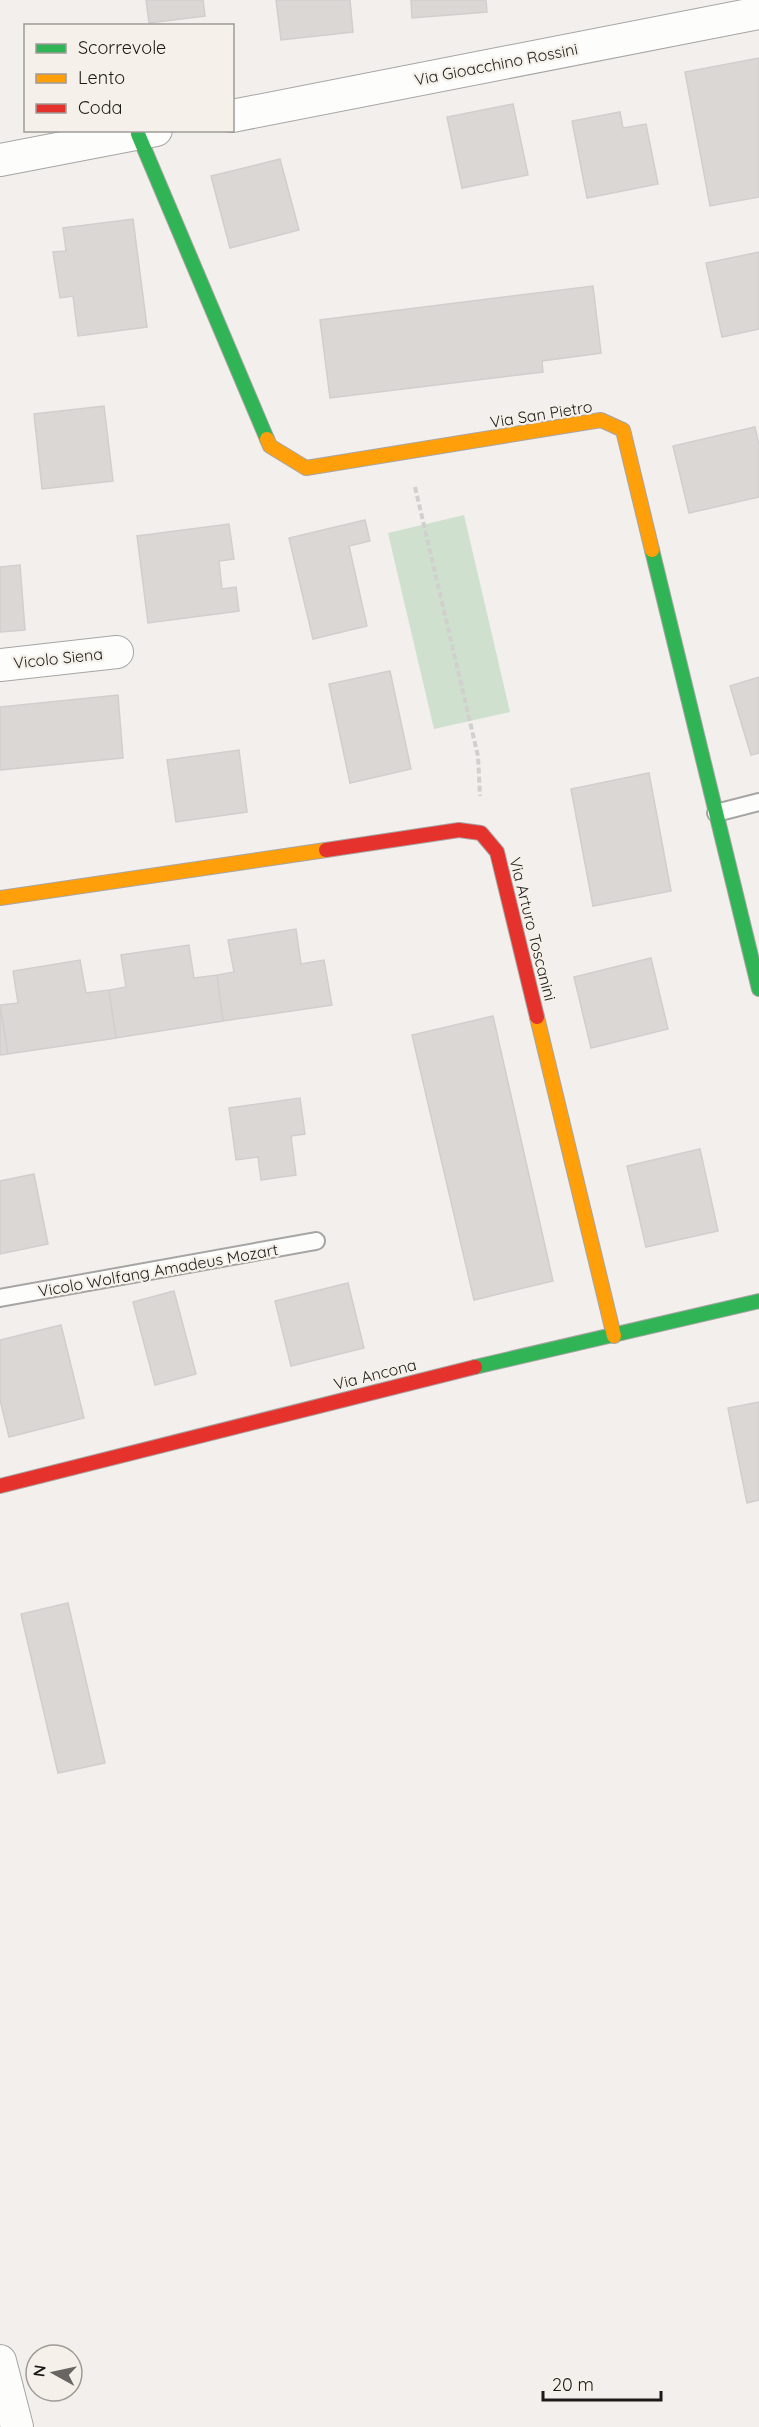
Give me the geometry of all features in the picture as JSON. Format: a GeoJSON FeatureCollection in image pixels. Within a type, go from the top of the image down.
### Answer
{"type":"FeatureCollection","features":[{"type":"Feature","properties":{"kind":"street","name":"Via Gioacchino Rossini"},"geometry":{"type":"LineString","coordinates":[[234,116],[759,13]]}},
{"type":"Feature","properties":{"kind":"street"},"geometry":{"type":"LineString","coordinates":[[0,160],[147,132]]}},
{"type":"Feature","properties":{"kind":"street","name":"Via San Pietro"},"geometry":{"type":"LineString","coordinates":[[147,132],[270,446],[306,468],[601,420],[623,430],[759,989]]}},
{"type":"Feature","properties":{"kind":"street","name":"Vicolo Siena"},"geometry":{"type":"LineString","coordinates":[[0,665],[117,652]]}},
{"type":"Feature","properties":{"kind":"street"},"geometry":{"type":"LineString","coordinates":[[0,898],[459,831],[481,833]]}},
{"type":"Feature","properties":{"kind":"street","name":"Via Arturo Toscanini"},"geometry":{"type":"LineString","coordinates":[[481,833],[497,852],[614,1336]]}},
{"type":"Feature","properties":{"kind":"street","name":"Via Ancona"},"geometry":{"type":"LineString","coordinates":[[0,1486],[372,1391],[759,1301]]}},
{"type":"Feature","properties":{"kind":"street"},"geometry":{"type":"LineString","coordinates":[[0,2361],[17,2427]]}},
{"type":"Feature","properties":{"kind":"lane"},"geometry":{"type":"LineString","coordinates":[[716,813],[759,802]]}},
{"type":"Feature","properties":{"kind":"lane","name":"Vicolo Wolfang Amadeus Mozart"},"geometry":{"type":"LineString","coordinates":[[0,1298],[316,1241]]}},
{"type":"Feature","properties":{"kind":"path"},"geometry":{"type":"LineString","coordinates":[[407,452],[478,756],[481,833]]}},
{"type":"Feature","properties":{"kind":"green space"},"geometry":{"type":"Polygon","coordinates":[[[464,515],[510,712],[434,729],[388,533],[464,515]]]}},
{"type":"Feature","properties":{"kind":"building"},"geometry":{"type":"Polygon","coordinates":[[[146,0],[203,0],[205,16],[149,23],[146,0]]]}},
{"type":"Feature","properties":{"kind":"building"},"geometry":{"type":"Polygon","coordinates":[[[276,0],[350,0],[353,32],[281,40],[276,0]]]}},
{"type":"Feature","properties":{"kind":"building"},"geometry":{"type":"Polygon","coordinates":[[[411,0],[486,0],[487,12],[412,18],[411,0]]]}},
{"type":"Feature","properties":{"kind":"building"},"geometry":{"type":"Polygon","coordinates":[[[759,58],[759,197],[710,206],[685,72],[759,58]]]}},
{"type":"Feature","properties":{"kind":"building"},"geometry":{"type":"Polygon","coordinates":[[[513,104],[528,175],[462,188],[447,117],[513,104]]]}},
{"type":"Feature","properties":{"kind":"building"},"geometry":{"type":"Polygon","coordinates":[[[620,112],[623,128],[646,124],[658,184],[587,198],[572,121],[620,112]]]}},
{"type":"Feature","properties":{"kind":"building"},"geometry":{"type":"Polygon","coordinates":[[[280,159],[299,230],[230,248],[211,176],[280,159]]]}},
{"type":"Feature","properties":{"kind":"building"},"geometry":{"type":"Polygon","coordinates":[[[133,219],[147,327],[78,336],[73,296],[60,298],[53,252],[66,251],[63,228],[133,219]]]}},
{"type":"Feature","properties":{"kind":"building"},"geometry":{"type":"Polygon","coordinates":[[[759,252],[759,329],[722,337],[706,263],[759,252]]]}},
{"type":"Feature","properties":{"kind":"building"},"geometry":{"type":"Polygon","coordinates":[[[593,286],[601,353],[542,361],[543,372],[330,398],[320,320],[593,286]]]}},
{"type":"Feature","properties":{"kind":"building"},"geometry":{"type":"Polygon","coordinates":[[[104,406],[113,481],[42,489],[34,414],[104,406]]]}},
{"type":"Feature","properties":{"kind":"building"},"geometry":{"type":"Polygon","coordinates":[[[755,427],[759,445],[759,497],[689,513],[673,446],[755,427]]]}},
{"type":"Feature","properties":{"kind":"building"},"geometry":{"type":"Polygon","coordinates":[[[365,520],[370,541],[349,546],[367,626],[313,639],[289,538],[365,520]]]}},
{"type":"Feature","properties":{"kind":"building"},"geometry":{"type":"Polygon","coordinates":[[[229,524],[234,559],[219,561],[222,589],[236,587],[239,611],[148,623],[137,536],[229,524]]]}},
{"type":"Feature","properties":{"kind":"building"},"geometry":{"type":"Polygon","coordinates":[[[20,565],[25,630],[0,632],[0,567],[20,565]]]}},
{"type":"Feature","properties":{"kind":"building"},"geometry":{"type":"Polygon","coordinates":[[[390,671],[411,769],[350,783],[329,684],[390,671]]]}},
{"type":"Feature","properties":{"kind":"building"},"geometry":{"type":"Polygon","coordinates":[[[759,677],[759,753],[751,755],[730,686],[759,677]]]}},
{"type":"Feature","properties":{"kind":"building"},"geometry":{"type":"Polygon","coordinates":[[[118,695],[123,758],[0,770],[0,707],[118,695]]]}},
{"type":"Feature","properties":{"kind":"building"},"geometry":{"type":"Polygon","coordinates":[[[239,750],[247,812],[176,822],[167,760],[239,750]]]}},
{"type":"Feature","properties":{"kind":"building"},"geometry":{"type":"Polygon","coordinates":[[[649,773],[671,891],[593,906],[571,789],[649,773]]]}},
{"type":"Feature","properties":{"kind":"building"},"geometry":{"type":"Polygon","coordinates":[[[296,929],[301,964],[324,960],[332,1005],[223,1021],[217,975],[234,972],[228,940],[296,929]]]}},
{"type":"Feature","properties":{"kind":"building"},"geometry":{"type":"Polygon","coordinates":[[[189,945],[194,978],[217,975],[223,1021],[116,1038],[109,990],[126,987],[121,955],[189,945]]]}},
{"type":"Feature","properties":{"kind":"building"},"geometry":{"type":"Polygon","coordinates":[[[651,958],[668,1029],[591,1048],[574,977],[651,958]]]}},
{"type":"Feature","properties":{"kind":"building"},"geometry":{"type":"Polygon","coordinates":[[[80,960],[86,993],[109,990],[116,1038],[8,1054],[0,1005],[18,1003],[13,971],[80,960]]]}},
{"type":"Feature","properties":{"kind":"building"},"geometry":{"type":"Polygon","coordinates":[[[0,1005],[8,1054],[0,1055],[0,1005]]]}},
{"type":"Feature","properties":{"kind":"building"},"geometry":{"type":"Polygon","coordinates":[[[493,1016],[553,1281],[474,1300],[412,1035],[493,1016]]]}},
{"type":"Feature","properties":{"kind":"building"},"geometry":{"type":"Polygon","coordinates":[[[300,1098],[305,1134],[291,1136],[296,1175],[261,1180],[258,1157],[236,1160],[229,1108],[300,1098]]]}},
{"type":"Feature","properties":{"kind":"building"},"geometry":{"type":"Polygon","coordinates":[[[700,1149],[718,1231],[646,1247],[627,1166],[700,1149]]]}},
{"type":"Feature","properties":{"kind":"building"},"geometry":{"type":"Polygon","coordinates":[[[34,1174],[48,1244],[0,1254],[0,1181],[34,1174]]]}},
{"type":"Feature","properties":{"kind":"building"},"geometry":{"type":"Polygon","coordinates":[[[348,1283],[364,1348],[291,1366],[275,1301],[348,1283]]]}},
{"type":"Feature","properties":{"kind":"building"},"geometry":{"type":"Polygon","coordinates":[[[174,1291],[196,1374],[155,1385],[133,1302],[174,1291]]]}},
{"type":"Feature","properties":{"kind":"building"},"geometry":{"type":"Polygon","coordinates":[[[61,1325],[84,1418],[9,1437],[0,1400],[0,1340],[61,1325]]]}},
{"type":"Feature","properties":{"kind":"building"},"geometry":{"type":"Polygon","coordinates":[[[759,1402],[759,1500],[747,1503],[728,1408],[759,1402]]]}},
{"type":"Feature","properties":{"kind":"building"},"geometry":{"type":"Polygon","coordinates":[[[68,1603],[105,1763],[58,1773],[21,1614],[68,1603]]]}},
{"type":"Feature","properties":{"kind":"traffic: fast"},"geometry":{"type":"LineString","coordinates":[[138,134],[267,439]]}},
{"type":"Feature","properties":{"kind":"traffic: fast"},"geometry":{"type":"LineString","coordinates":[[652,550],[759,989]]}},
{"type":"Feature","properties":{"kind":"traffic: fast"},"geometry":{"type":"LineString","coordinates":[[475,1367],[759,1301]]}},
{"type":"Feature","properties":{"kind":"traffic: slow"},"geometry":{"type":"LineString","coordinates":[[267,439],[270,446],[306,468],[601,420],[623,430],[652,550]]}},
{"type":"Feature","properties":{"kind":"traffic: slow"},"geometry":{"type":"LineString","coordinates":[[0,898],[326,850]]}},
{"type":"Feature","properties":{"kind":"traffic: slow"},"geometry":{"type":"LineString","coordinates":[[537,1017],[614,1336]]}},
{"type":"Feature","properties":{"kind":"traffic: jam"},"geometry":{"type":"LineString","coordinates":[[326,850],[459,830],[481,833],[497,852],[537,1017]]}},
{"type":"Feature","properties":{"kind":"traffic: jam"},"geometry":{"type":"LineString","coordinates":[[0,1486],[475,1367]]}}]}
